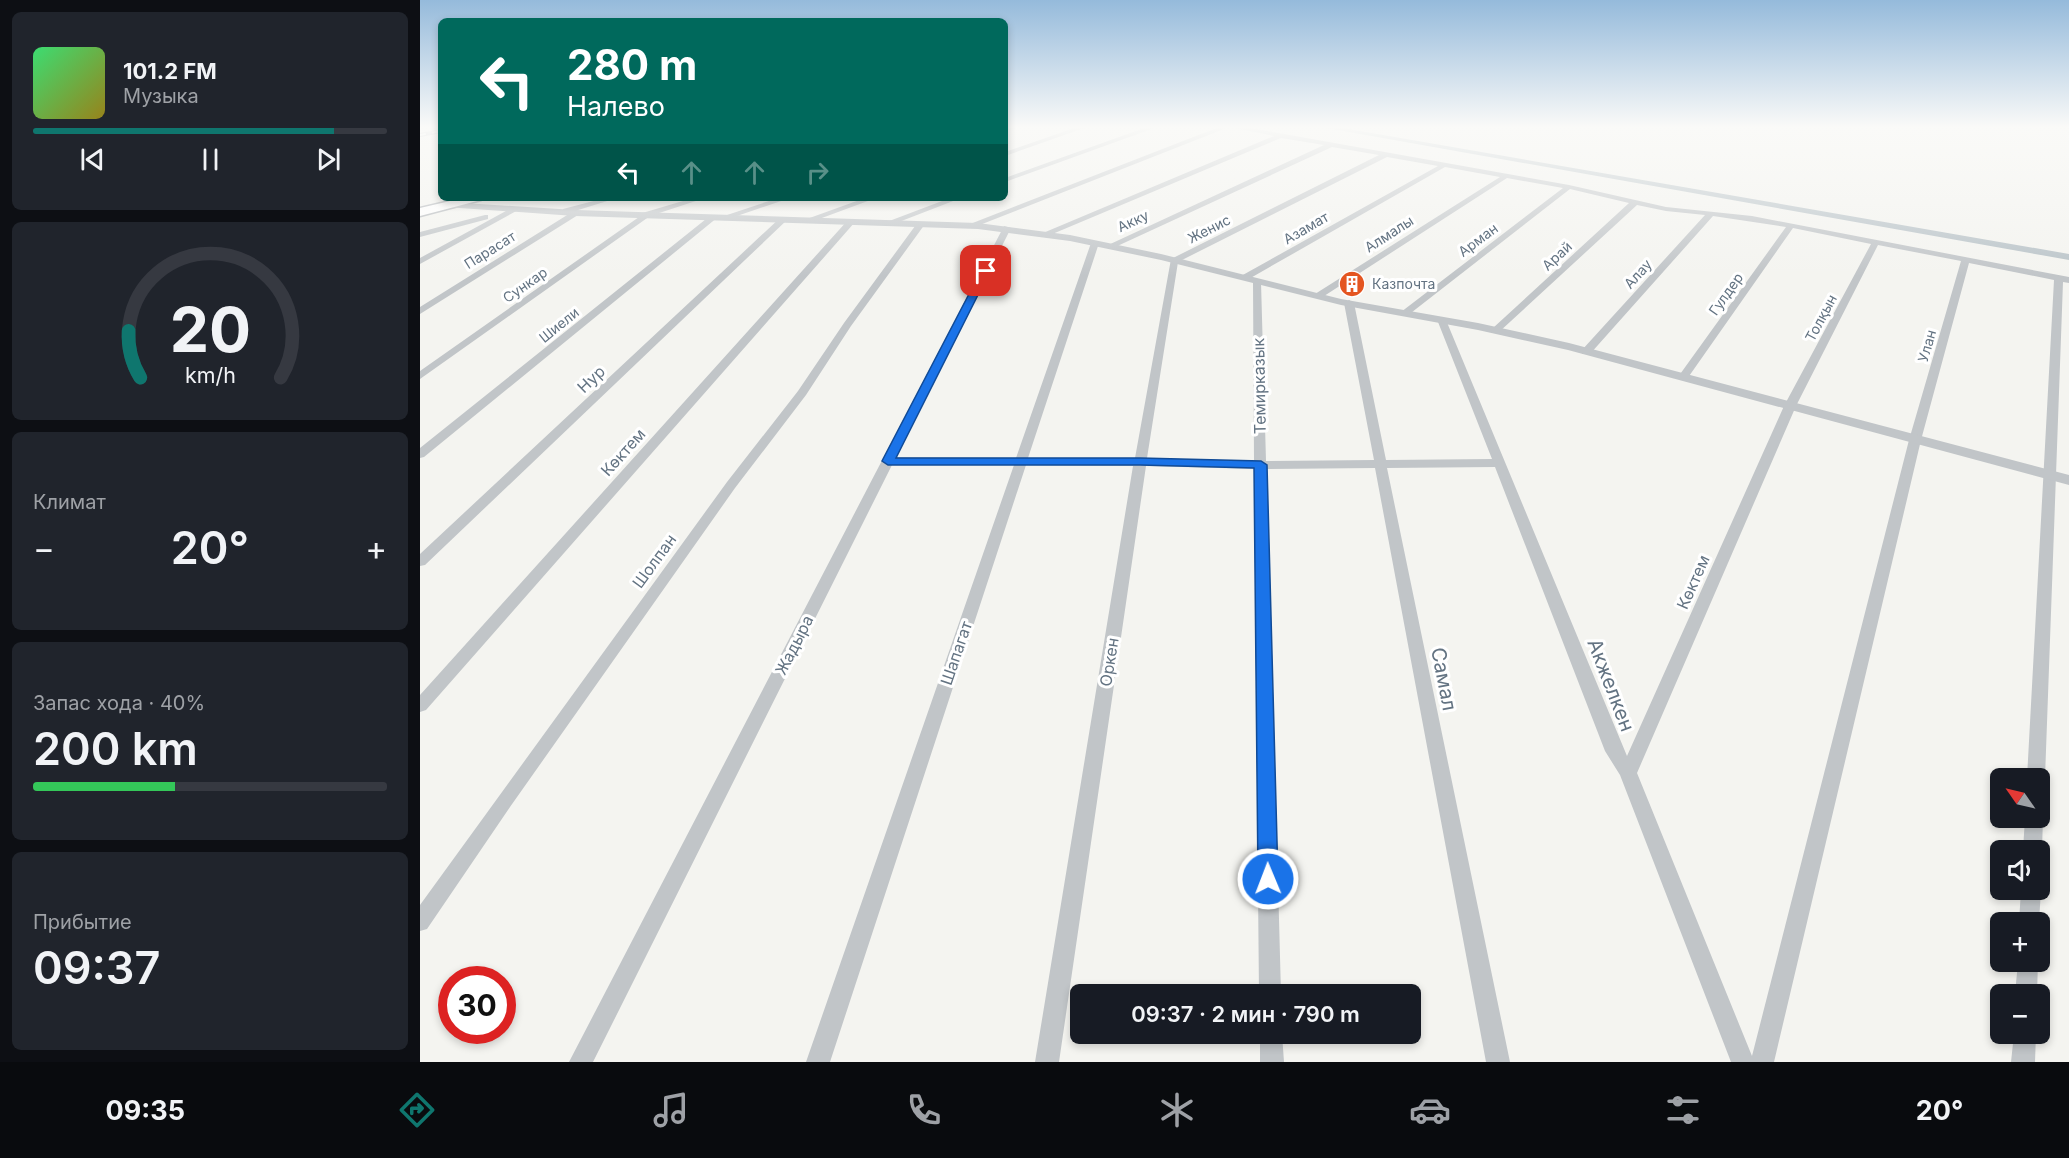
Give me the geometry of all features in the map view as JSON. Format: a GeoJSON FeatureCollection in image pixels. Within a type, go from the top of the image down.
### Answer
{"type":"FeatureCollection","features":[{"type":"Feature","properties":{"kind":"main road"},"geometry":{"type":"LineString","coordinates":[[420,212],[465,201]]}},
{"type":"Feature","properties":{"kind":"street"},"geometry":{"type":"LineString","coordinates":[[969,226],[1099,177]]}},
{"type":"Feature","properties":{"kind":"street"},"geometry":{"type":"LineString","coordinates":[[1047,233],[1183,177]]}},
{"type":"Feature","properties":{"kind":"street","name":"Акку"},"geometry":{"type":"LineString","coordinates":[[1102,245],[1258,177]]}},
{"type":"Feature","properties":{"kind":"street","name":"Женис"},"geometry":{"type":"LineString","coordinates":[[1174,261],[1342,177]]}},
{"type":"Feature","properties":{"kind":"street","name":"Азамат"},"geometry":{"type":"LineString","coordinates":[[1250,280],[1424,177]]}},
{"type":"Feature","properties":{"kind":"street","name":"Алмалы"},"geometry":{"type":"LineString","coordinates":[[1318,296],[1505,177]]}},
{"type":"Feature","properties":{"kind":"street"},"geometry":{"type":"LineString","coordinates":[[1509,177],[1710,214],[1731,215],[1791,226],[2064,279],[2049,475],[2036,768]]}},
{"type":"Feature","properties":{"kind":"street","name":"Арман"},"geometry":{"type":"LineString","coordinates":[[1404,314],[1569,187]]}},
{"type":"Feature","properties":{"kind":"street","name":"Парасат"},"geometry":{"type":"LineString","coordinates":[[420,311],[570,212],[604,201]]}},
{"type":"Feature","properties":{"kind":"street","name":"Сункар"},"geometry":{"type":"LineString","coordinates":[[420,376],[644,216],[692,201]]}},
{"type":"Feature","properties":{"kind":"street"},"geometry":{"type":"LineString","coordinates":[[720,217],[776,201]]}},
{"type":"Feature","properties":{"kind":"street"},"geometry":{"type":"LineString","coordinates":[[808,220],[863,201]]}},
{"type":"Feature","properties":{"kind":"street"},"geometry":{"type":"LineString","coordinates":[[888,223],[949,201]]}},
{"type":"Feature","properties":{"kind":"street","name":"Арай"},"geometry":{"type":"LineString","coordinates":[[1496,330],[1636,201]]}},
{"type":"Feature","properties":{"kind":"street"},"geometry":{"type":"LineString","coordinates":[[448,205],[523,206],[570,212],[644,216],[969,226],[1047,233],[1349,303],[1496,330],[1683,377],[2069,480]]}},
{"type":"Feature","properties":{"kind":"street"},"geometry":{"type":"LineString","coordinates":[[420,235],[523,206]]}},
{"type":"Feature","properties":{"kind":"street"},"geometry":{"type":"LineString","coordinates":[[420,261],[523,206]]}},
{"type":"Feature","properties":{"kind":"street","name":"Алау"},"geometry":{"type":"LineString","coordinates":[[1586,352],[1710,214]]}},
{"type":"Feature","properties":{"kind":"street","name":"Шиели"},"geometry":{"type":"LineString","coordinates":[[420,454],[720,217]]}},
{"type":"Feature","properties":{"kind":"street","name":"Нур"},"geometry":{"type":"LineString","coordinates":[[420,562],[784,219]]}},
{"type":"Feature","properties":{"kind":"street","name":"Көктем"},"geometry":{"type":"LineString","coordinates":[[420,706],[851,222]]}},
{"type":"Feature","properties":{"kind":"street","name":"Шолпан"},"geometry":{"type":"LineString","coordinates":[[420,922],[579,696],[731,485],[802,393],[921,224]]}},
{"type":"Feature","properties":{"kind":"street","name":"Гулдер"},"geometry":{"type":"LineString","coordinates":[[1683,377],[1791,226]]}},
{"type":"Feature","properties":{"kind":"street","name":"Жадыра"},"geometry":{"type":"LineString","coordinates":[[580,1062],[1007,228]]}},
{"type":"Feature","properties":{"kind":"street","name":"Толқын"},"geometry":{"type":"LineString","coordinates":[[1790,406],[1875,243]]}},
{"type":"Feature","properties":{"kind":"street","name":"Шапагат"},"geometry":{"type":"LineString","coordinates":[[818,1062],[1021,462],[1102,245]]}},
{"type":"Feature","properties":{"kind":"street","name":"Улан"},"geometry":{"type":"LineString","coordinates":[[1762,1062],[1915,440],[1966,260]]}},
{"type":"Feature","properties":{"kind":"street","name":"Оркен"},"geometry":{"type":"LineString","coordinates":[[1047,1062],[1140,462],[1174,261]]}},
{"type":"Feature","properties":{"kind":"street","name":"Темирказык"},"geometry":{"type":"LineString","coordinates":[[1250,280],[1261,465],[1270,984]]}},
{"type":"Feature","properties":{"kind":"street","name":"Самал"},"geometry":{"type":"LineString","coordinates":[[1349,303],[1498,1062]]}},
{"type":"Feature","properties":{"kind":"street","name":"Акжелкен"},"geometry":{"type":"LineString","coordinates":[[1443,322],[1614,751],[1628,774],[1743,1062]]}},
{"type":"Feature","properties":{"kind":"street","name":"Көктем"},"geometry":{"type":"LineString","coordinates":[[1628,774],[1790,406]]}},
{"type":"Feature","properties":{"kind":"street"},"geometry":{"type":"LineString","coordinates":[[888,461],[1261,465],[1380,462],[1501,463]]}},
{"type":"Feature","properties":{"kind":"street"},"geometry":{"type":"LineString","coordinates":[[1271,1044],[1272,1062]]}},
{"type":"Feature","properties":{"kind":"street"},"geometry":{"type":"LineString","coordinates":[[2023,1062],[2024,1044]]}},
{"type":"Feature","properties":{"kind":"waterway"},"geometry":{"type":"LineString","coordinates":[[1608,177],[2069,257]]}},
{"type":"Feature","properties":{"kind":"place","name":"Казпочта"},"geometry":{"type":"Point","coordinates":[1352,284]}},
{"type":"Feature","properties":{"kind":"route"},"geometry":{"type":"LineString","coordinates":[[986,271],[888,461],[1261,465],[1268,879]]}}]}
